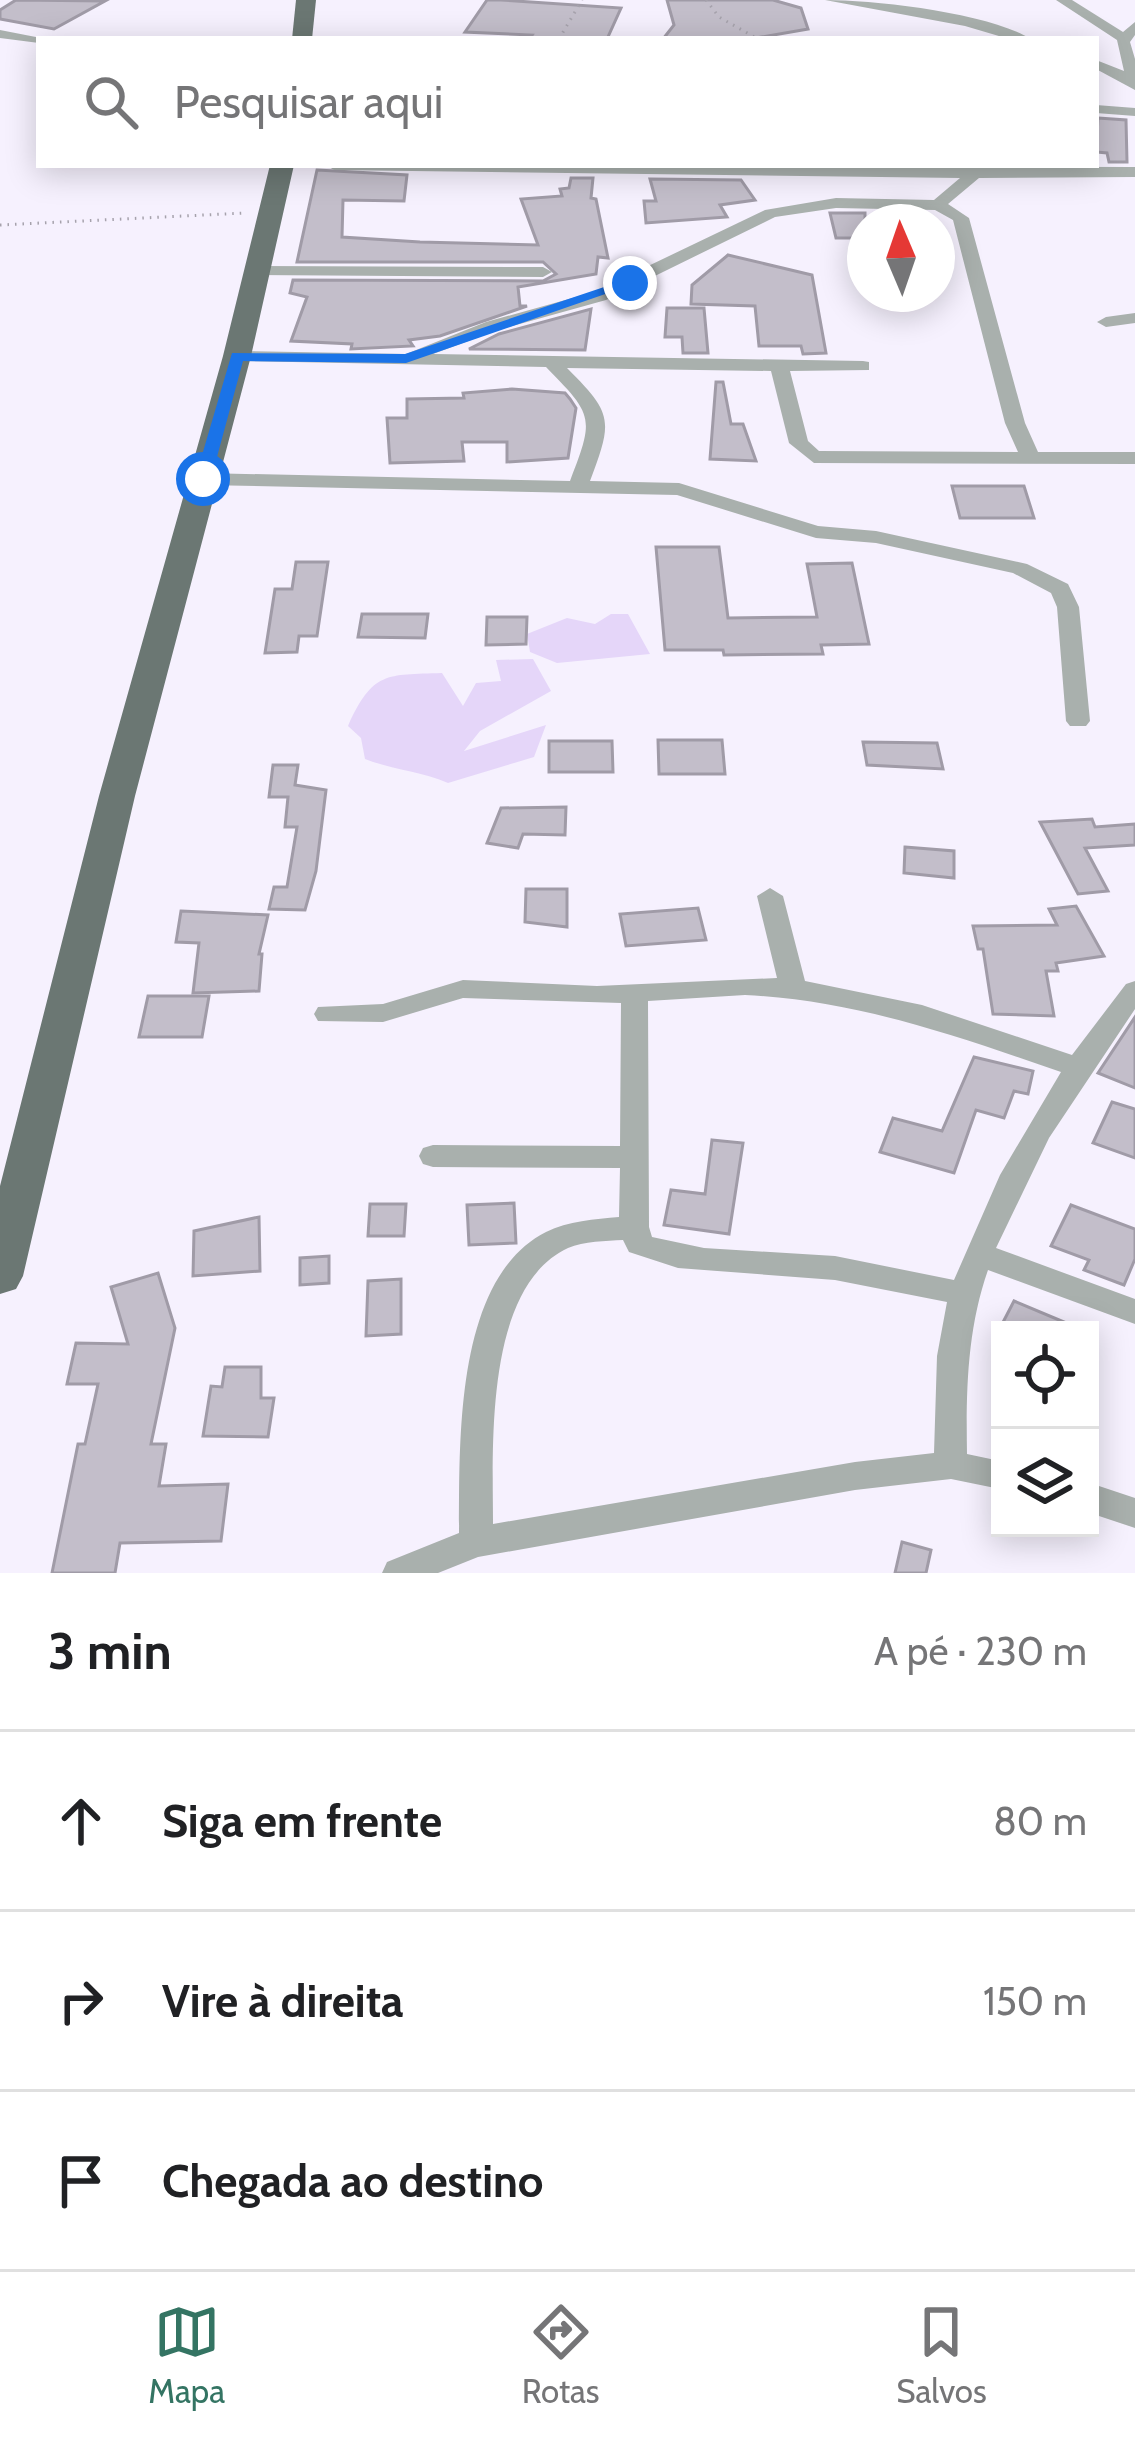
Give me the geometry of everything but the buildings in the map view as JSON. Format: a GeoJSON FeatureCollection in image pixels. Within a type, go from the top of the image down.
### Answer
{"type":"FeatureCollection","features":[{"type":"Feature","properties":{"kind":"main road"},"geometry":{"type":"LineString","coordinates":[[302,36],[307,0]]}},
{"type":"Feature","properties":{"kind":"main road"},"geometry":{"type":"LineString","coordinates":[[0,1276],[13,1173],[237,356],[281,168]]}},
{"type":"Feature","properties":{"kind":"street"},"geometry":{"type":"LineString","coordinates":[[832,0],[957,20],[1013,36]]}},
{"type":"Feature","properties":{"kind":"street"},"geometry":{"type":"LineString","coordinates":[[1063,0],[1130,33],[1134,82]]}},
{"type":"Feature","properties":{"kind":"street"},"geometry":{"type":"LineString","coordinates":[[0,34],[36,39]]}},
{"type":"Feature","properties":{"kind":"street"},"geometry":{"type":"LineString","coordinates":[[1099,65],[1134,82]]}},
{"type":"Feature","properties":{"kind":"street"},"geometry":{"type":"LineString","coordinates":[[1099,109],[1135,112]]}},
{"type":"Feature","properties":{"kind":"street"},"geometry":{"type":"LineString","coordinates":[[686,168],[830,173],[1135,172]]}},
{"type":"Feature","properties":{"kind":"street"},"geometry":{"type":"LineString","coordinates":[[940,204],[973,171]]}},
{"type":"Feature","properties":{"kind":"street"},"geometry":{"type":"LineString","coordinates":[[830,173],[836,203]]}},
{"type":"Feature","properties":{"kind":"street"},"geometry":{"type":"LineString","coordinates":[[406,359],[477,331],[600,296],[771,213],[836,203],[870,204]]}},
{"type":"Feature","properties":{"kind":"street"},"geometry":{"type":"LineString","coordinates":[[955,215],[961,218],[1015,423],[1030,456]]}},
{"type":"Feature","properties":{"kind":"street"},"geometry":{"type":"LineString","coordinates":[[258,271],[544,272]]}},
{"type":"Feature","properties":{"kind":"street"},"geometry":{"type":"LineString","coordinates":[[1106,322],[1135,318]]}},
{"type":"Feature","properties":{"kind":"street"},"geometry":{"type":"LineString","coordinates":[[237,356],[863,366]]}},
{"type":"Feature","properties":{"kind":"street"},"geometry":{"type":"LineString","coordinates":[[551,362],[592,403],[596,439],[578,486]]}},
{"type":"Feature","properties":{"kind":"street"},"geometry":{"type":"LineString","coordinates":[[779,366],[799,443],[803,452],[814,457],[1135,458]]}},
{"type":"Feature","properties":{"kind":"street"},"geometry":{"type":"LineString","coordinates":[[203,479],[679,489],[816,532],[877,537],[1019,568],[1060,589],[1068,607],[1078,721]]}},
{"type":"Feature","properties":{"kind":"street"},"geometry":{"type":"LineString","coordinates":[[770,896],[793,988]]}},
{"type":"Feature","properties":{"kind":"street"},"geometry":{"type":"LineString","coordinates":[[328,1014],[383,1013],[464,988],[565,995],[793,988],[922,1015],[1077,1067]]}},
{"type":"Feature","properties":{"kind":"street"},"geometry":{"type":"LineString","coordinates":[[951,1465],[950,1375],[964,1294],[979,1254],[1077,1067],[1135,990]]}},
{"type":"Feature","properties":{"kind":"street"},"geometry":{"type":"LineString","coordinates":[[635,993],[634,1227],[640,1244],[648,1250],[832,1268],[964,1294]]}},
{"type":"Feature","properties":{"kind":"street"},"geometry":{"type":"LineString","coordinates":[[433,1156],[637,1157]]}},
{"type":"Feature","properties":{"kind":"street"},"geometry":{"type":"LineString","coordinates":[[476,1542],[478,1420],[485,1366],[504,1295],[518,1271],[549,1244],[569,1235],[634,1227]]}},
{"type":"Feature","properties":{"kind":"street"},"geometry":{"type":"LineString","coordinates":[[979,1254],[1135,1312]]}},
{"type":"Feature","properties":{"kind":"street"},"geometry":{"type":"LineString","coordinates":[[399,1573],[476,1542],[855,1476],[951,1465],[991,1472]]}},
{"type":"Feature","properties":{"kind":"street"},"geometry":{"type":"LineString","coordinates":[[1099,1501],[1135,1513]]}},
{"type":"Feature","properties":{"kind":"path"},"geometry":{"type":"LineString","coordinates":[[561,36],[582,0]]}},
{"type":"Feature","properties":{"kind":"path"},"geometry":{"type":"LineString","coordinates":[[706,0],[719,17],[753,36]]}},
{"type":"Feature","properties":{"kind":"path"},"geometry":{"type":"LineString","coordinates":[[0,225],[268,212]]}},
{"type":"Feature","properties":{"kind":"shaded area"},"geometry":{"type":"Polygon","coordinates":[[[611,614],[628,614],[650,654],[557,663],[530,652],[527,634],[567,618],[595,624],[611,614]]]}},
{"type":"Feature","properties":{"kind":"shaded area"},"geometry":{"type":"Polygon","coordinates":[[[533,659],[551,691],[480,731],[464,751],[546,725],[534,757],[448,783],[365,759],[361,738],[348,726],[365,695],[394,676],[442,673],[463,706],[476,683],[501,681],[496,660],[533,659]]]}},
{"type":"Feature","properties":{"kind":"route"},"geometry":{"type":"LineString","coordinates":[[203,479],[237,356],[406,359],[446,341],[570,307],[630,283]]}}]}
